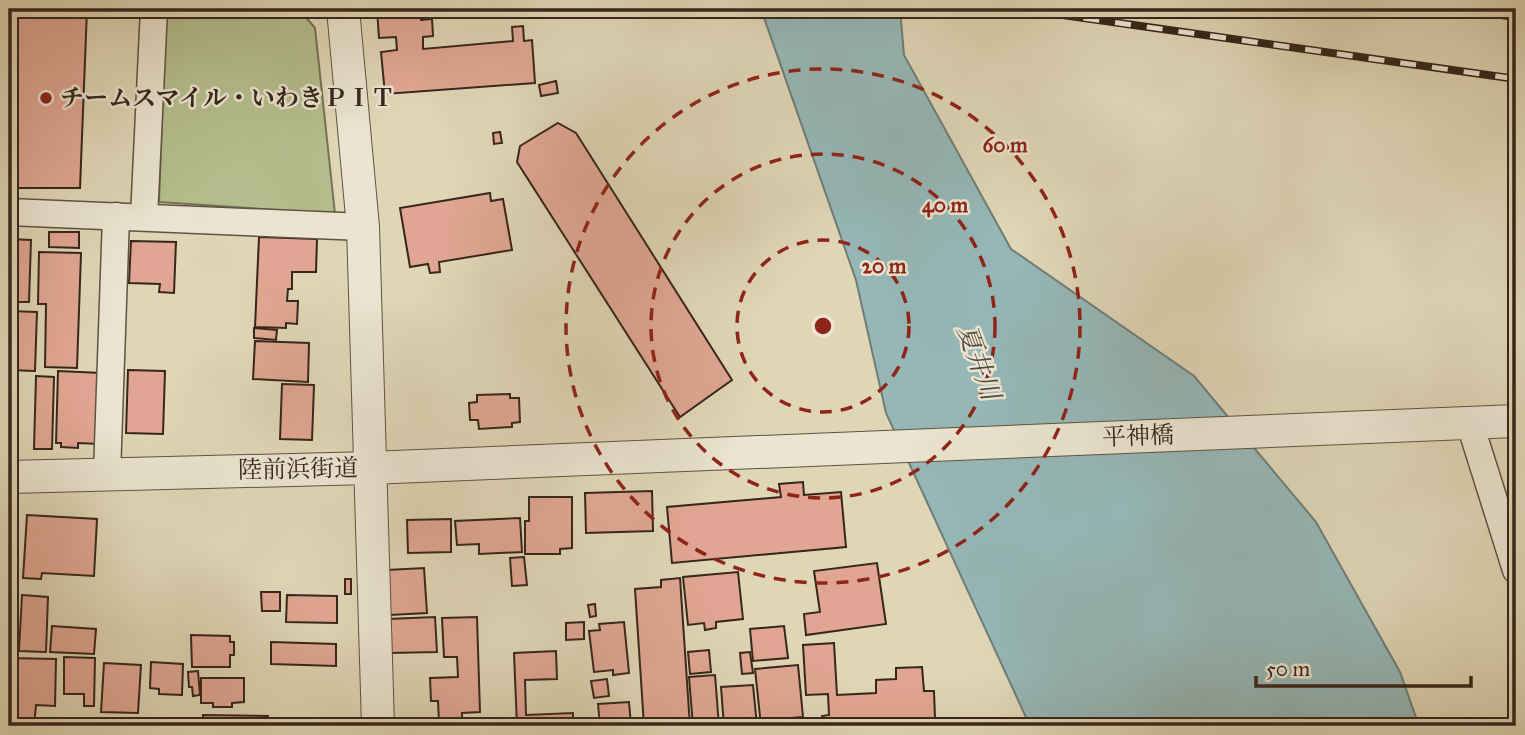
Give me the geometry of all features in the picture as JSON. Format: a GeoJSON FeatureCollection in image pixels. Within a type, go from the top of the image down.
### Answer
{"type":"FeatureCollection","features":[{"type":"Feature","properties":{"kind":"street"},"geometry":{"type":"LineString","coordinates":[[144,218],[154,9]]}},
{"type":"Feature","properties":{"kind":"street"},"geometry":{"type":"LineString","coordinates":[[343,9],[363,227],[370,468]]}},
{"type":"Feature","properties":{"kind":"street"},"geometry":{"type":"LineString","coordinates":[[9,212],[363,227]]}},
{"type":"Feature","properties":{"kind":"street"},"geometry":{"type":"LineString","coordinates":[[107,474],[116,216]]}},
{"type":"Feature","properties":{"kind":"street","name":"平神橋"},"geometry":{"type":"LineString","coordinates":[[370,468],[1516,421]]}},
{"type":"Feature","properties":{"kind":"street"},"geometry":{"type":"LineString","coordinates":[[1461,424],[1516,570]]}},
{"type":"Feature","properties":{"kind":"street","name":"陸前浜街道"},"geometry":{"type":"LineString","coordinates":[[9,477],[370,468],[378,726]]}},
{"type":"Feature","properties":{"kind":"green space"},"geometry":{"type":"Polygon","coordinates":[[[166,9],[299,9],[315,28],[335,214],[159,202],[166,9]]]}},
{"type":"Feature","properties":{"kind":"water","name":"夏井川"},"geometry":{"type":"Polygon","coordinates":[[[761,9],[900,9],[904,55],[1011,249],[1194,376],[1316,522],[1400,672],[1419,726],[1030,726],[886,413],[856,280],[761,9]]]}},
{"type":"Feature","properties":{"kind":"building","name":"チームスマイル・いわきＰＩＴ"},"geometry":{"type":"Polygon","coordinates":[[[9,9],[87,9],[80,188],[9,188],[9,9]]]}},
{"type":"Feature","properties":{"kind":"building"},"geometry":{"type":"Polygon","coordinates":[[[377,9],[420,9],[421,20],[432,19],[433,36],[423,37],[423,49],[513,41],[512,27],[523,26],[524,41],[532,40],[535,83],[385,94],[381,52],[397,50],[396,37],[379,38],[377,9]]]}},
{"type":"Feature","properties":{"kind":"building"},"geometry":{"type":"Polygon","coordinates":[[[556,81],[558,93],[541,96],[539,85],[556,81]]]}},
{"type":"Feature","properties":{"kind":"building"},"geometry":{"type":"Polygon","coordinates":[[[558,123],[576,133],[732,380],[680,417],[517,162],[520,146],[558,123]]]}},
{"type":"Feature","properties":{"kind":"building"},"geometry":{"type":"Polygon","coordinates":[[[500,132],[502,143],[494,144],[493,133],[500,132]]]}},
{"type":"Feature","properties":{"kind":"building"},"geometry":{"type":"Polygon","coordinates":[[[490,193],[491,201],[503,199],[512,250],[439,262],[440,272],[430,273],[428,264],[410,267],[400,208],[490,193]]]}},
{"type":"Feature","properties":{"kind":"building"},"geometry":{"type":"Polygon","coordinates":[[[49,232],[79,232],[79,248],[49,247],[49,232]]]}},
{"type":"Feature","properties":{"kind":"building"},"geometry":{"type":"Polygon","coordinates":[[[259,237],[317,239],[316,272],[292,272],[292,289],[288,289],[287,301],[298,301],[297,324],[286,323],[286,328],[255,327],[259,237]]]}},
{"type":"Feature","properties":{"kind":"building"},"geometry":{"type":"Polygon","coordinates":[[[9,239],[31,240],[29,302],[9,302],[9,239]]]}},
{"type":"Feature","properties":{"kind":"building"},"geometry":{"type":"Polygon","coordinates":[[[131,241],[176,242],[174,293],[159,292],[160,284],[129,283],[131,241]]]}},
{"type":"Feature","properties":{"kind":"building"},"geometry":{"type":"Polygon","coordinates":[[[39,252],[81,253],[77,368],[45,367],[46,304],[38,304],[39,252]]]}},
{"type":"Feature","properties":{"kind":"building"},"geometry":{"type":"Polygon","coordinates":[[[9,311],[37,312],[35,371],[9,370],[9,311]]]}},
{"type":"Feature","properties":{"kind":"building"},"geometry":{"type":"Polygon","coordinates":[[[254,328],[277,330],[276,340],[254,338],[254,328]]]}},
{"type":"Feature","properties":{"kind":"building"},"geometry":{"type":"Polygon","coordinates":[[[255,341],[309,343],[308,382],[253,379],[255,341]]]}},
{"type":"Feature","properties":{"kind":"building"},"geometry":{"type":"Polygon","coordinates":[[[128,370],[165,371],[163,434],[126,433],[128,370]]]}},
{"type":"Feature","properties":{"kind":"building"},"geometry":{"type":"Polygon","coordinates":[[[58,371],[101,373],[99,444],[78,443],[78,448],[61,447],[61,443],[56,443],[58,371]]]}},
{"type":"Feature","properties":{"kind":"building"},"geometry":{"type":"Polygon","coordinates":[[[36,376],[54,377],[52,449],[34,449],[36,376]]]}},
{"type":"Feature","properties":{"kind":"building"},"geometry":{"type":"Polygon","coordinates":[[[282,384],[314,385],[312,440],[280,439],[282,384]]]}},
{"type":"Feature","properties":{"kind":"building"},"geometry":{"type":"Polygon","coordinates":[[[510,394],[510,398],[519,398],[520,422],[512,423],[512,427],[479,429],[478,420],[470,420],[469,403],[477,402],[477,395],[510,394]]]}},
{"type":"Feature","properties":{"kind":"building"},"geometry":{"type":"Polygon","coordinates":[[[803,482],[804,495],[841,492],[846,547],[672,563],[667,507],[781,497],[779,484],[803,482]]]}},
{"type":"Feature","properties":{"kind":"building"},"geometry":{"type":"Polygon","coordinates":[[[652,491],[653,531],[586,533],[585,493],[652,491]]]}},
{"type":"Feature","properties":{"kind":"building"},"geometry":{"type":"Polygon","coordinates":[[[529,497],[572,497],[572,548],[560,549],[560,554],[525,554],[525,521],[529,521],[529,497]]]}},
{"type":"Feature","properties":{"kind":"building"},"geometry":{"type":"Polygon","coordinates":[[[27,515],[97,519],[94,576],[42,573],[41,579],[23,578],[27,515]]]}},
{"type":"Feature","properties":{"kind":"building"},"geometry":{"type":"Polygon","coordinates":[[[520,518],[522,552],[479,554],[479,544],[457,545],[455,521],[520,518]]]}},
{"type":"Feature","properties":{"kind":"building"},"geometry":{"type":"Polygon","coordinates":[[[451,519],[451,552],[408,553],[407,520],[451,519]]]}},
{"type":"Feature","properties":{"kind":"building"},"geometry":{"type":"Polygon","coordinates":[[[524,557],[527,585],[512,586],[510,558],[524,557]]]}},
{"type":"Feature","properties":{"kind":"building"},"geometry":{"type":"Polygon","coordinates":[[[877,563],[886,624],[806,635],[804,614],[820,612],[814,571],[877,563]]]}},
{"type":"Feature","properties":{"kind":"building"},"geometry":{"type":"Polygon","coordinates":[[[424,568],[427,613],[390,615],[387,570],[424,568]]]}},
{"type":"Feature","properties":{"kind":"building"},"geometry":{"type":"Polygon","coordinates":[[[738,572],[743,619],[716,622],[716,628],[705,630],[704,623],[688,625],[683,577],[738,572]]]}},
{"type":"Feature","properties":{"kind":"building"},"geometry":{"type":"Polygon","coordinates":[[[680,578],[690,726],[644,726],[635,589],[661,587],[661,580],[680,578]]]}},
{"type":"Feature","properties":{"kind":"building"},"geometry":{"type":"Polygon","coordinates":[[[345,579],[351,579],[351,594],[345,594],[345,579]]]}},
{"type":"Feature","properties":{"kind":"building"},"geometry":{"type":"Polygon","coordinates":[[[9,589],[18,589],[16,634],[9,634],[9,589]]]}},
{"type":"Feature","properties":{"kind":"building"},"geometry":{"type":"Polygon","coordinates":[[[261,592],[280,592],[280,611],[262,611],[261,592]]]}},
{"type":"Feature","properties":{"kind":"building"},"geometry":{"type":"Polygon","coordinates":[[[22,595],[48,597],[46,652],[19,651],[22,595]]]}},
{"type":"Feature","properties":{"kind":"building"},"geometry":{"type":"Polygon","coordinates":[[[287,595],[337,596],[337,623],[286,622],[287,595]]]}},
{"type":"Feature","properties":{"kind":"building"},"geometry":{"type":"Polygon","coordinates":[[[595,604],[596,616],[590,617],[588,605],[595,604]]]}},
{"type":"Feature","properties":{"kind":"building"},"geometry":{"type":"Polygon","coordinates":[[[435,617],[437,652],[390,653],[388,619],[435,617]]]}},
{"type":"Feature","properties":{"kind":"building"},"geometry":{"type":"Polygon","coordinates":[[[477,617],[480,712],[462,713],[462,721],[439,722],[438,701],[431,701],[430,678],[458,677],[457,657],[444,657],[442,618],[477,617]]]}},
{"type":"Feature","properties":{"kind":"building"},"geometry":{"type":"Polygon","coordinates":[[[584,622],[584,639],[566,640],[566,623],[584,622]]]}},
{"type":"Feature","properties":{"kind":"building"},"geometry":{"type":"Polygon","coordinates":[[[624,622],[629,673],[613,675],[613,670],[594,672],[589,631],[600,630],[599,624],[624,622]]]}},
{"type":"Feature","properties":{"kind":"building"},"geometry":{"type":"Polygon","coordinates":[[[52,626],[96,629],[94,654],[50,652],[52,626]]]}},
{"type":"Feature","properties":{"kind":"building"},"geometry":{"type":"Polygon","coordinates":[[[784,626],[788,658],[753,661],[750,629],[784,626]]]}},
{"type":"Feature","properties":{"kind":"building"},"geometry":{"type":"Polygon","coordinates":[[[191,635],[230,636],[230,642],[234,642],[234,655],[230,655],[230,667],[192,667],[191,635]]]}},
{"type":"Feature","properties":{"kind":"building"},"geometry":{"type":"Polygon","coordinates":[[[9,637],[15,638],[15,652],[9,651],[9,637]]]}},
{"type":"Feature","properties":{"kind":"building"},"geometry":{"type":"Polygon","coordinates":[[[271,642],[336,644],[336,666],[271,664],[271,642]]]}},
{"type":"Feature","properties":{"kind":"building"},"geometry":{"type":"Polygon","coordinates":[[[834,643],[837,695],[876,693],[876,680],[896,679],[896,668],[922,667],[924,691],[934,691],[935,718],[899,720],[899,726],[822,726],[822,716],[829,715],[828,694],[806,695],[803,645],[834,643]]]}},
{"type":"Feature","properties":{"kind":"building"},"geometry":{"type":"Polygon","coordinates":[[[709,650],[711,672],[690,674],[688,652],[709,650]]]}},
{"type":"Feature","properties":{"kind":"building"},"geometry":{"type":"Polygon","coordinates":[[[556,651],[557,679],[525,680],[526,715],[573,713],[573,726],[517,726],[514,653],[556,651]]]}},
{"type":"Feature","properties":{"kind":"building"},"geometry":{"type":"Polygon","coordinates":[[[750,652],[753,673],[742,674],[740,653],[750,652]]]}},
{"type":"Feature","properties":{"kind":"building"},"geometry":{"type":"Polygon","coordinates":[[[64,657],[95,658],[94,706],[84,706],[84,694],[64,694],[64,657]]]}},
{"type":"Feature","properties":{"kind":"building"},"geometry":{"type":"Polygon","coordinates":[[[9,658],[56,659],[55,706],[36,705],[34,726],[9,726],[9,658]]]}},
{"type":"Feature","properties":{"kind":"building"},"geometry":{"type":"Polygon","coordinates":[[[151,662],[183,664],[182,695],[159,694],[159,689],[150,688],[151,662]]]}},
{"type":"Feature","properties":{"kind":"building"},"geometry":{"type":"Polygon","coordinates":[[[104,663],[141,665],[138,713],[101,712],[104,663]]]}},
{"type":"Feature","properties":{"kind":"building"},"geometry":{"type":"Polygon","coordinates":[[[798,665],[803,717],[791,718],[791,723],[761,726],[755,669],[798,665]]]}},
{"type":"Feature","properties":{"kind":"building"},"geometry":{"type":"Polygon","coordinates":[[[198,671],[200,695],[193,696],[188,672],[198,671]]]}},
{"type":"Feature","properties":{"kind":"building"},"geometry":{"type":"Polygon","coordinates":[[[715,675],[719,726],[693,726],[689,677],[715,675]]]}},
{"type":"Feature","properties":{"kind":"building"},"geometry":{"type":"Polygon","coordinates":[[[201,678],[244,678],[244,702],[232,703],[232,707],[213,707],[213,703],[201,703],[201,678]]]}},
{"type":"Feature","properties":{"kind":"building"},"geometry":{"type":"Polygon","coordinates":[[[607,679],[609,696],[594,698],[591,681],[607,679]]]}},
{"type":"Feature","properties":{"kind":"building"},"geometry":{"type":"Polygon","coordinates":[[[753,685],[757,726],[724,726],[721,687],[753,685]]]}},
{"type":"Feature","properties":{"kind":"building"},"geometry":{"type":"Polygon","coordinates":[[[629,702],[631,725],[634,726],[600,726],[598,704],[629,702]]]}},
{"type":"Feature","properties":{"kind":"building"},"geometry":{"type":"Polygon","coordinates":[[[203,715],[268,716],[267,726],[203,726],[203,715]]]}},
{"type":"Feature","properties":{"kind":"building"},"geometry":{"type":"Polygon","coordinates":[[[59,723],[93,724],[93,726],[59,726],[59,723]]]}},
{"type":"Feature","properties":{"kind":"building"},"geometry":{"type":"Polygon","coordinates":[[[155,723],[200,725],[200,726],[155,726],[155,723]]]}},
{"type":"Feature","properties":{"kind":"railway"},"geometry":{"type":"LineString","coordinates":[[1020,9],[1516,79]]}},
{"type":"Feature","properties":{"kind":"railway"},"geometry":{"type":"LineString","coordinates":[[1454,9],[1516,17]]}},
{"type":"Feature","properties":{"kind":"place","name":"チームスマイル・いわきＰＩＴ"},"geometry":{"type":"Point","coordinates":[46,98]}}]}
